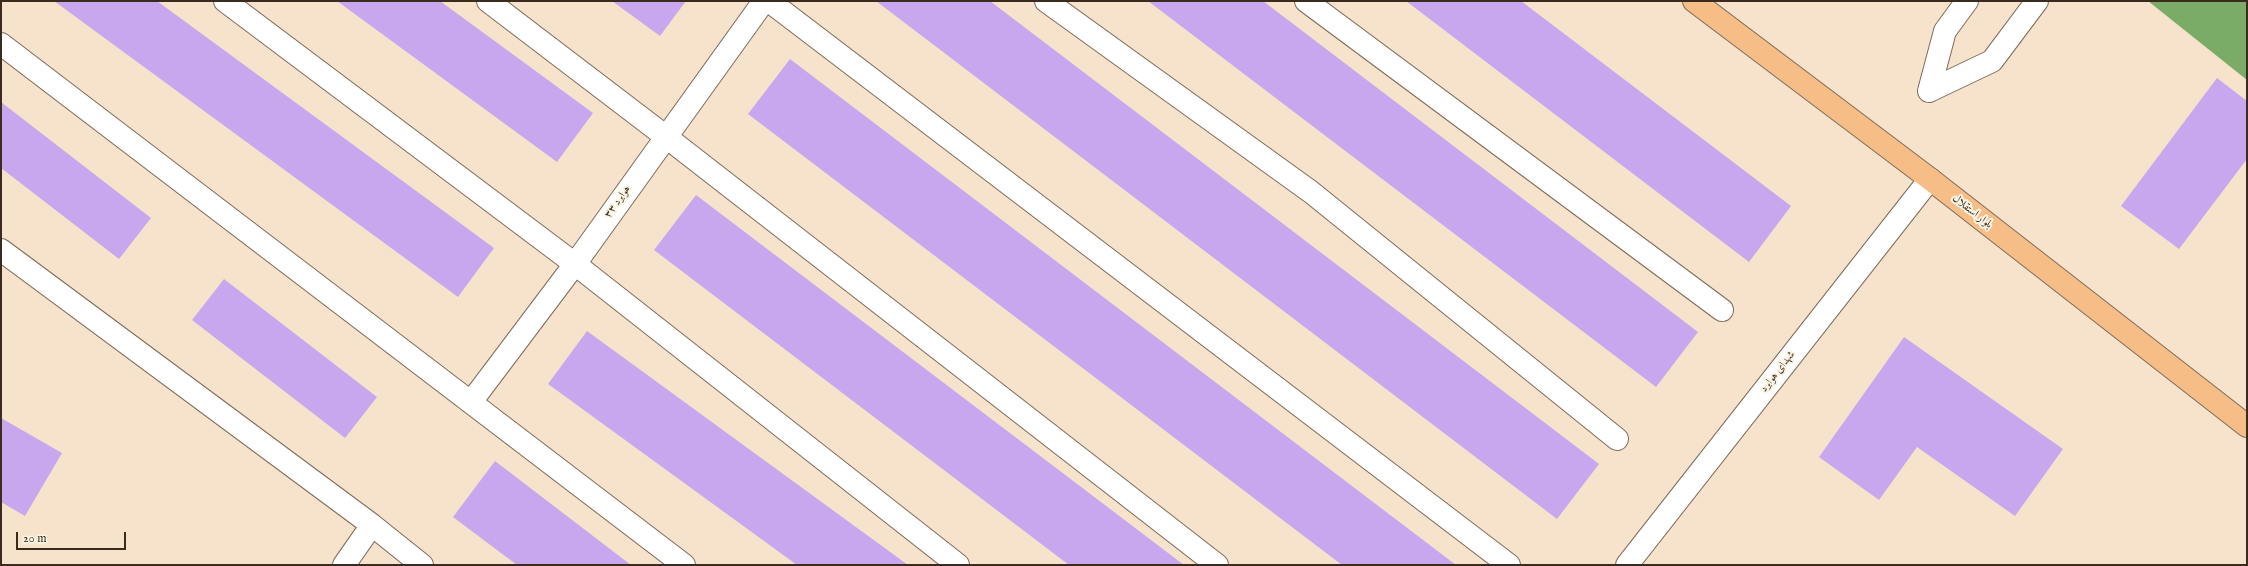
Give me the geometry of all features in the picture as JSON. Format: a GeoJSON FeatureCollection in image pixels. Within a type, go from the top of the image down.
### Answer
{"type":"FeatureCollection","features":[{"type":"Feature","properties":{"kind":"main road","name":"بلوار استقلال"},"geometry":{"type":"LineString","coordinates":[[1694,1],[1930,180],[2247,426]]}},
{"type":"Feature","properties":{"kind":"street"},"geometry":{"type":"LineString","coordinates":[[225,1],[575,264],[958,565]]}},
{"type":"Feature","properties":{"kind":"street"},"geometry":{"type":"LineString","coordinates":[[488,1],[666,136],[1217,565]]}},
{"type":"Feature","properties":{"kind":"street","name":"۳۳ هوابرد"},"geometry":{"type":"LineString","coordinates":[[471,402],[575,264],[764,1]]}},
{"type":"Feature","properties":{"kind":"street"},"geometry":{"type":"LineString","coordinates":[[769,1],[1509,565]]}},
{"type":"Feature","properties":{"kind":"street"},"geometry":{"type":"LineString","coordinates":[[1046,1],[1310,192],[1617,439]]}},
{"type":"Feature","properties":{"kind":"street"},"geometry":{"type":"LineString","coordinates":[[1306,1],[1722,310]]}},
{"type":"Feature","properties":{"kind":"street"},"geometry":{"type":"LineString","coordinates":[[1967,1],[1945,31],[1929,91],[1992,61],[2037,1]]}},
{"type":"Feature","properties":{"kind":"street"},"geometry":{"type":"LineString","coordinates":[[1,44],[684,565]]}},
{"type":"Feature","properties":{"kind":"street","name":"شهدای هوابرد"},"geometry":{"type":"LineString","coordinates":[[1627,565],[1930,180]]}},
{"type":"Feature","properties":{"kind":"street"},"geometry":{"type":"LineString","coordinates":[[1,250],[372,525],[422,565]]}},
{"type":"Feature","properties":{"kind":"street"},"geometry":{"type":"LineString","coordinates":[[344,565],[372,525]]}},
{"type":"Feature","properties":{"kind":"green space"},"geometry":{"type":"Polygon","coordinates":[[[2148,1],[2247,1],[2247,80],[2148,1]]]}},
{"type":"Feature","properties":{"kind":"building"},"geometry":{"type":"Polygon","coordinates":[[[54,1],[157,1],[494,248],[458,297],[54,1]]]}},
{"type":"Feature","properties":{"kind":"building"},"geometry":{"type":"Polygon","coordinates":[[[337,1],[440,1],[593,113],[557,162],[337,1]]]}},
{"type":"Feature","properties":{"kind":"building"},"geometry":{"type":"Polygon","coordinates":[[[612,1],[686,1],[660,36],[612,1]]]}},
{"type":"Feature","properties":{"kind":"building"},"geometry":{"type":"Polygon","coordinates":[[[876,1],[990,1],[1599,464],[1557,519],[876,1]]]}},
{"type":"Feature","properties":{"kind":"building"},"geometry":{"type":"Polygon","coordinates":[[[1148,1],[1263,1],[1698,332],[1656,387],[1148,1]]]}},
{"type":"Feature","properties":{"kind":"building"},"geometry":{"type":"Polygon","coordinates":[[[1406,1],[1521,1],[1791,206],[1749,262],[1406,1]]]}},
{"type":"Feature","properties":{"kind":"building"},"geometry":{"type":"Polygon","coordinates":[[[790,59],[1456,565],[1342,565],[748,114],[790,59]]]}},
{"type":"Feature","properties":{"kind":"building"},"geometry":{"type":"Polygon","coordinates":[[[2217,78],[2247,101],[2247,159],[2179,249],[2121,206],[2217,78]]]}},
{"type":"Feature","properties":{"kind":"building"},"geometry":{"type":"Polygon","coordinates":[[[1,102],[151,218],[119,259],[1,168],[1,102]]]}},
{"type":"Feature","properties":{"kind":"building"},"geometry":{"type":"Polygon","coordinates":[[[696,195],[1184,565],[1069,565],[654,250],[696,195]]]}},
{"type":"Feature","properties":{"kind":"building"},"geometry":{"type":"Polygon","coordinates":[[[224,279],[377,397],[345,438],[192,320],[224,279]]]}},
{"type":"Feature","properties":{"kind":"building"},"geometry":{"type":"Polygon","coordinates":[[[587,331],[908,565],[797,565],[548,384],[587,331]]]}},
{"type":"Feature","properties":{"kind":"building"},"geometry":{"type":"Polygon","coordinates":[[[1904,337],[2063,449],[2015,516],[1917,447],[1879,500],[1819,457],[1904,337]]]}},
{"type":"Feature","properties":{"kind":"building"},"geometry":{"type":"Polygon","coordinates":[[[1,418],[62,453],[25,516],[1,502],[1,418]]]}},
{"type":"Feature","properties":{"kind":"building"},"geometry":{"type":"Polygon","coordinates":[[[495,461],[631,565],[517,565],[453,517],[495,461]]]}}]}
